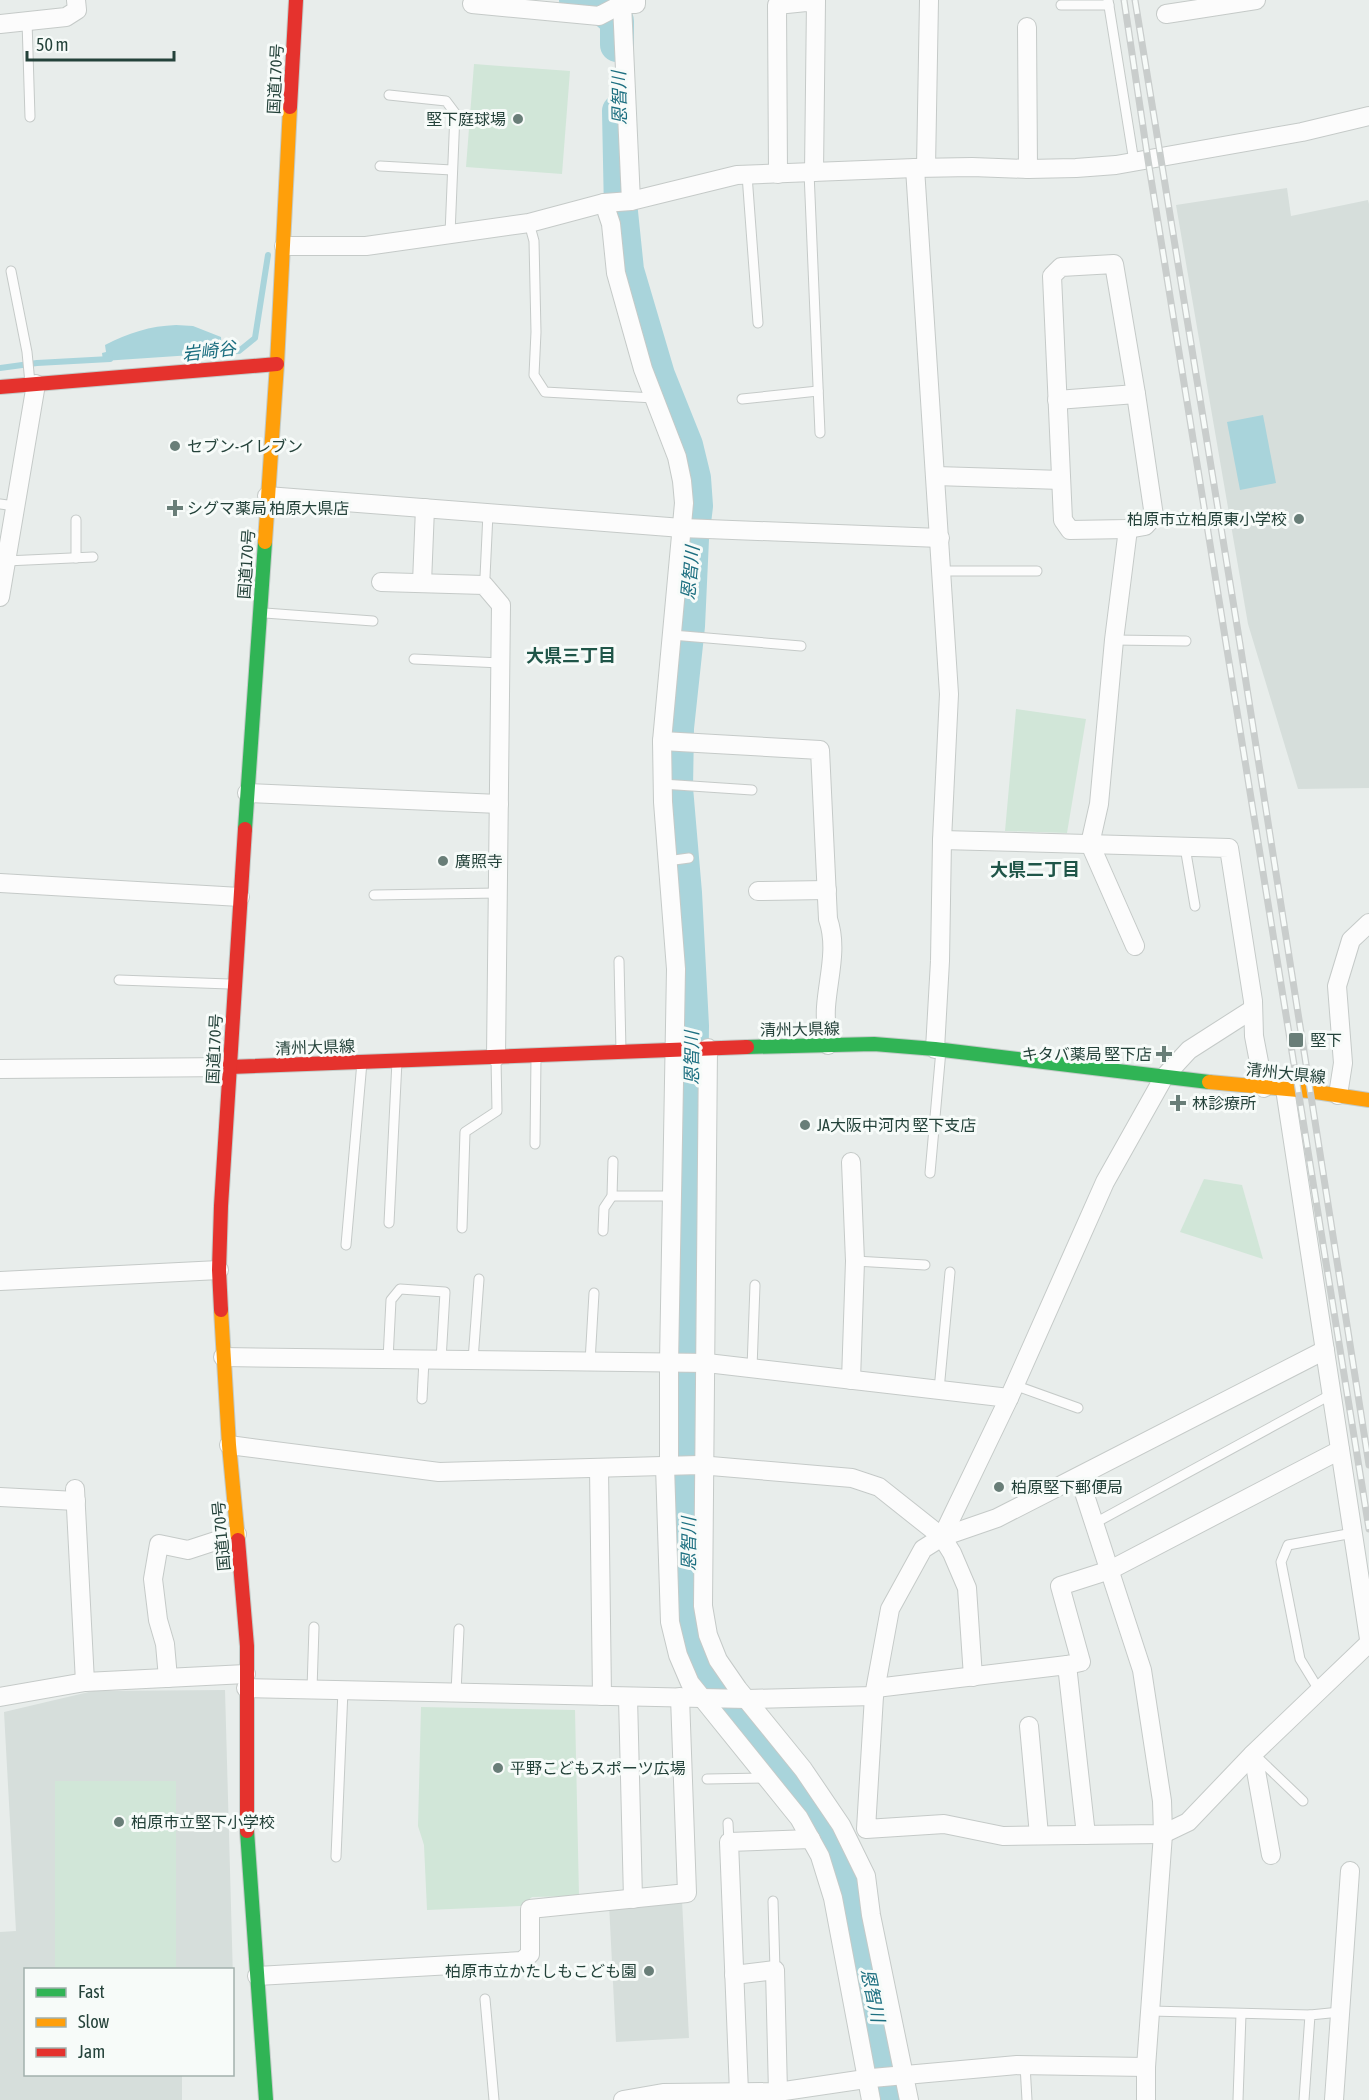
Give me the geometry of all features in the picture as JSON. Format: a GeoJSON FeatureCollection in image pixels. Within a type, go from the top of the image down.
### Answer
{"type":"FeatureCollection","features":[{"type":"Feature","properties":{"kind":"main road","name":"国道170号"},"geometry":{"type":"LineString","coordinates":[[266,2100],[247,1825],[247,1646],[229,1445],[219,1269],[220,1206],[234,985],[277,364],[296,0]]}},
{"type":"Feature","properties":{"kind":"main road"},"geometry":{"type":"LineString","coordinates":[[0,387],[277,364]]}},
{"type":"Feature","properties":{"kind":"main road","name":"清州大県線"},"geometry":{"type":"LineString","coordinates":[[230,1067],[706,1048],[874,1044],[938,1049],[1369,1100]]}},
{"type":"Feature","properties":{"kind":"street"},"geometry":{"type":"LineString","coordinates":[[0,24],[66,17],[77,10],[76,0]]}},
{"type":"Feature","properties":{"kind":"street"},"geometry":{"type":"LineString","coordinates":[[929,0],[921,168],[949,694],[942,840],[938,1049]]}},
{"type":"Feature","properties":{"kind":"street"},"geometry":{"type":"LineString","coordinates":[[1166,14],[1189,5],[1256,0]]}},
{"type":"Feature","properties":{"kind":"street"},"geometry":{"type":"LineString","coordinates":[[778,174],[777,6],[816,1],[812,172]]}},
{"type":"Feature","properties":{"kind":"street"},"geometry":{"type":"LineString","coordinates":[[472,4],[617,8],[618,202],[611,224],[616,273],[643,369],[677,457],[688,528],[675,636],[671,741],[664,784],[667,861],[676,969],[678,1050],[673,1196],[669,1466],[670,1622],[678,1655],[690,1683],[707,1698],[766,1778],[799,1818],[820,1856],[833,1898],[869,2078],[871,2100]]}},
{"type":"Feature","properties":{"kind":"street"},"geometry":{"type":"LineString","coordinates":[[1027,27],[1028,169]]}},
{"type":"Feature","properties":{"kind":"street"},"geometry":{"type":"LineString","coordinates":[[284,246],[366,246],[529,223],[747,175],[972,166],[1028,169],[1076,168],[1134,162],[1302,132],[1369,116]]}},
{"type":"Feature","properties":{"kind":"street"},"geometry":{"type":"LineString","coordinates":[[1114,264],[1154,516],[1145,526],[1128,529],[1070,530],[1063,520],[1058,400],[1052,276],[1061,267],[1114,264]]}},
{"type":"Feature","properties":{"kind":"street"},"geometry":{"type":"LineString","coordinates":[[0,597],[6,561],[8,505],[33,385]]}},
{"type":"Feature","properties":{"kind":"street"},"geometry":{"type":"LineString","coordinates":[[1058,400],[1136,394]]}},
{"type":"Feature","properties":{"kind":"street"},"geometry":{"type":"LineString","coordinates":[[936,476],[1061,480]]}},
{"type":"Feature","properties":{"kind":"street"},"geometry":{"type":"LineString","coordinates":[[267,496],[688,528],[940,538]]}},
{"type":"Feature","properties":{"kind":"street"},"geometry":{"type":"LineString","coordinates":[[422,583],[424,508]]}},
{"type":"Feature","properties":{"kind":"street"},"geometry":{"type":"LineString","coordinates":[[1128,529],[1114,640],[1099,804],[1090,844],[1135,946]]}},
{"type":"Feature","properties":{"kind":"street"},"geometry":{"type":"LineString","coordinates":[[381,582],[484,585],[501,605],[496,1057]]}},
{"type":"Feature","properties":{"kind":"street"},"geometry":{"type":"LineString","coordinates":[[671,741],[820,750],[828,919],[832,930],[832,970],[826,1010],[828,1045]]}},
{"type":"Feature","properties":{"kind":"street"},"geometry":{"type":"LineString","coordinates":[[247,793],[499,804]]}},
{"type":"Feature","properties":{"kind":"street"},"geometry":{"type":"LineString","coordinates":[[942,840],[1229,848],[1253,1009],[1254,1036],[1264,1088]]}},
{"type":"Feature","properties":{"kind":"street"},"geometry":{"type":"LineString","coordinates":[[0,883],[240,897]]}},
{"type":"Feature","properties":{"kind":"street"},"geometry":{"type":"LineString","coordinates":[[758,891],[827,890]]}},
{"type":"Feature","properties":{"kind":"street"},"geometry":{"type":"LineString","coordinates":[[1338,1095],[1343,1063],[1337,986],[1351,940],[1369,923]]}},
{"type":"Feature","properties":{"kind":"street"},"geometry":{"type":"LineString","coordinates":[[942,1537],[1012,1392],[1105,1182],[1164,1077],[1189,1050],[1253,1009]]}},
{"type":"Feature","properties":{"kind":"street"},"geometry":{"type":"LineString","coordinates":[[706,1048],[702,1466],[703,1606],[708,1635],[718,1660],[742,1699],[802,1769],[841,1825],[866,1876],[900,2075],[909,2100]]}},
{"type":"Feature","properties":{"kind":"street"},"geometry":{"type":"LineString","coordinates":[[0,1069],[230,1067]]}},
{"type":"Feature","properties":{"kind":"street"},"geometry":{"type":"LineString","coordinates":[[1285,1089],[1369,1639]]}},
{"type":"Feature","properties":{"kind":"street"},"geometry":{"type":"LineString","coordinates":[[851,1162],[855,1261],[851,1380]]}},
{"type":"Feature","properties":{"kind":"street"},"geometry":{"type":"LineString","coordinates":[[0,1281],[219,1269]]}},
{"type":"Feature","properties":{"kind":"street"},"geometry":{"type":"LineString","coordinates":[[855,1854],[866,1829],[875,1692],[890,1609],[923,1549],[942,1537],[997,1518],[1325,1350]]}},
{"type":"Feature","properties":{"kind":"street"},"geometry":{"type":"LineString","coordinates":[[223,1357],[704,1363],[939,1390],[1012,1392]]}},
{"type":"Feature","properties":{"kind":"street"},"geometry":{"type":"LineString","coordinates":[[229,1445],[439,1472],[702,1466],[852,1478],[879,1487],[942,1537],[952,1553],[967,1588],[974,1677]]}},
{"type":"Feature","properties":{"kind":"street"},"geometry":{"type":"LineString","coordinates":[[0,1697],[85,1682],[168,1678],[246,1681],[312,1689],[742,1699],[875,1692],[1067,1665],[1081,1662],[1060,1586],[1110,1570],[1340,1450]]}},
{"type":"Feature","properties":{"kind":"street"},"geometry":{"type":"LineString","coordinates":[[599,1468],[602,1696]]}},
{"type":"Feature","properties":{"kind":"street"},"geometry":{"type":"LineString","coordinates":[[1079,1477],[1142,1670],[1162,1801],[1146,2100]]}},
{"type":"Feature","properties":{"kind":"street"},"geometry":{"type":"LineString","coordinates":[[0,1497],[75,1495],[85,1682]]}},
{"type":"Feature","properties":{"kind":"street"},"geometry":{"type":"LineString","coordinates":[[168,1678],[165,1644],[158,1620],[153,1579],[159,1544],[188,1550],[237,1534]]}},
{"type":"Feature","properties":{"kind":"street"},"geometry":{"type":"LineString","coordinates":[[866,1829],[944,1824],[1003,1836],[1162,1834],[1188,1822],[1253,1754],[1369,1643]]}},
{"type":"Feature","properties":{"kind":"street"},"geometry":{"type":"LineString","coordinates":[[1067,1665],[1086,1835]]}},
{"type":"Feature","properties":{"kind":"street"},"geometry":{"type":"LineString","coordinates":[[628,1696],[633,1899]]}},
{"type":"Feature","properties":{"kind":"street"},"geometry":{"type":"LineString","coordinates":[[257,1976],[522,1961],[530,1954],[530,1909],[687,1893],[680,1697]]}},
{"type":"Feature","properties":{"kind":"street"},"geometry":{"type":"LineString","coordinates":[[1029,1726],[1039,1835]]}},
{"type":"Feature","properties":{"kind":"street"},"geometry":{"type":"LineString","coordinates":[[1253,1754],[1271,1855]]}},
{"type":"Feature","properties":{"kind":"street"},"geometry":{"type":"LineString","coordinates":[[739,2092],[729,1842],[811,1839]]}},
{"type":"Feature","properties":{"kind":"street"},"geometry":{"type":"LineString","coordinates":[[1334,2100],[1350,1871]]}},
{"type":"Feature","properties":{"kind":"street"},"geometry":{"type":"LineString","coordinates":[[734,1975],[775,1971],[778,2092]]}},
{"type":"Feature","properties":{"kind":"street"},"geometry":{"type":"LineString","coordinates":[[631,2099],[663,2093],[778,2092],[869,2078],[1025,2065],[1146,2067]]}},
{"type":"Feature","properties":{"kind":"lane"},"geometry":{"type":"LineString","coordinates":[[1061,5],[1108,2],[1134,162]]}},
{"type":"Feature","properties":{"kind":"lane"},"geometry":{"type":"LineString","coordinates":[[27,21],[30,117]]}},
{"type":"Feature","properties":{"kind":"lane"},"geometry":{"type":"LineString","coordinates":[[389,95],[446,100],[455,113],[450,234]]}},
{"type":"Feature","properties":{"kind":"lane"},"geometry":{"type":"LineString","coordinates":[[380,166],[452,170]]}},
{"type":"Feature","properties":{"kind":"lane"},"geometry":{"type":"LineString","coordinates":[[812,172],[820,433]]}},
{"type":"Feature","properties":{"kind":"lane"},"geometry":{"type":"LineString","coordinates":[[747,175],[758,323]]}},
{"type":"Feature","properties":{"kind":"lane"},"geometry":{"type":"LineString","coordinates":[[529,223],[534,241],[536,332],[534,375],[545,392],[654,398]]}},
{"type":"Feature","properties":{"kind":"lane"},"geometry":{"type":"LineString","coordinates":[[11,271],[33,385]]}},
{"type":"Feature","properties":{"kind":"lane"},"geometry":{"type":"LineString","coordinates":[[742,399],[818,391]]}},
{"type":"Feature","properties":{"kind":"lane"},"geometry":{"type":"LineString","coordinates":[[485,577],[488,513]]}},
{"type":"Feature","properties":{"kind":"lane"},"geometry":{"type":"LineString","coordinates":[[76,520],[76,558]]}},
{"type":"Feature","properties":{"kind":"lane"},"geometry":{"type":"LineString","coordinates":[[6,561],[93,557]]}},
{"type":"Feature","properties":{"kind":"lane"},"geometry":{"type":"LineString","coordinates":[[942,571],[1037,571]]}},
{"type":"Feature","properties":{"kind":"lane"},"geometry":{"type":"LineString","coordinates":[[259,612],[373,621]]}},
{"type":"Feature","properties":{"kind":"lane"},"geometry":{"type":"LineString","coordinates":[[675,636],[801,646]]}},
{"type":"Feature","properties":{"kind":"lane"},"geometry":{"type":"LineString","coordinates":[[1114,640],[1186,641]]}},
{"type":"Feature","properties":{"kind":"lane"},"geometry":{"type":"LineString","coordinates":[[414,659],[501,663]]}},
{"type":"Feature","properties":{"kind":"lane"},"geometry":{"type":"LineString","coordinates":[[664,784],[752,790]]}},
{"type":"Feature","properties":{"kind":"lane"},"geometry":{"type":"LineString","coordinates":[[1185,847],[1195,906]]}},
{"type":"Feature","properties":{"kind":"lane"},"geometry":{"type":"LineString","coordinates":[[667,861],[689,858]]}},
{"type":"Feature","properties":{"kind":"lane"},"geometry":{"type":"LineString","coordinates":[[374,895],[498,893]]}},
{"type":"Feature","properties":{"kind":"lane"},"geometry":{"type":"LineString","coordinates":[[619,961],[621,1052]]}},
{"type":"Feature","properties":{"kind":"lane"},"geometry":{"type":"LineString","coordinates":[[119,980],[234,985]]}},
{"type":"Feature","properties":{"kind":"lane"},"geometry":{"type":"LineString","coordinates":[[930,1173],[938,1049]]}},
{"type":"Feature","properties":{"kind":"lane"},"geometry":{"type":"LineString","coordinates":[[535,1144],[536,1056]]}},
{"type":"Feature","properties":{"kind":"lane"},"geometry":{"type":"LineString","coordinates":[[462,1228],[465,1132],[496,1111],[496,1057]]}},
{"type":"Feature","properties":{"kind":"lane"},"geometry":{"type":"LineString","coordinates":[[389,1223],[397,1060]]}},
{"type":"Feature","properties":{"kind":"lane"},"geometry":{"type":"LineString","coordinates":[[346,1245],[362,1062]]}},
{"type":"Feature","properties":{"kind":"lane"},"geometry":{"type":"LineString","coordinates":[[603,1231],[604,1208],[612,1196],[613,1161]]}},
{"type":"Feature","properties":{"kind":"lane"},"geometry":{"type":"LineString","coordinates":[[612,1196],[673,1196]]}},
{"type":"Feature","properties":{"kind":"lane"},"geometry":{"type":"LineString","coordinates":[[855,1261],[925,1265]]}},
{"type":"Feature","properties":{"kind":"lane"},"geometry":{"type":"LineString","coordinates":[[939,1390],[950,1272]]}},
{"type":"Feature","properties":{"kind":"lane"},"geometry":{"type":"LineString","coordinates":[[473,1360],[479,1279]]}},
{"type":"Feature","properties":{"kind":"lane"},"geometry":{"type":"LineString","coordinates":[[752,1368],[755,1285]]}},
{"type":"Feature","properties":{"kind":"lane"},"geometry":{"type":"LineString","coordinates":[[388,1359],[391,1300],[400,1289],[445,1292],[433,1360],[422,1399]]}},
{"type":"Feature","properties":{"kind":"lane"},"geometry":{"type":"LineString","coordinates":[[590,1362],[594,1293]]}},
{"type":"Feature","properties":{"kind":"lane"},"geometry":{"type":"LineString","coordinates":[[1012,1392],[1078,1408]]}},
{"type":"Feature","properties":{"kind":"lane"},"geometry":{"type":"LineString","coordinates":[[1095,1522],[1332,1394]]}},
{"type":"Feature","properties":{"kind":"lane"},"geometry":{"type":"LineString","coordinates":[[1319,1690],[1300,1659],[1281,1562],[1288,1545],[1353,1533]]}},
{"type":"Feature","properties":{"kind":"lane"},"geometry":{"type":"LineString","coordinates":[[312,1689],[314,1627]]}},
{"type":"Feature","properties":{"kind":"lane"},"geometry":{"type":"LineString","coordinates":[[456,1692],[459,1629]]}},
{"type":"Feature","properties":{"kind":"lane"},"geometry":{"type":"LineString","coordinates":[[336,1857],[343,1690]]}},
{"type":"Feature","properties":{"kind":"lane"},"geometry":{"type":"LineString","coordinates":[[1253,1754],[1303,1802]]}},
{"type":"Feature","properties":{"kind":"lane"},"geometry":{"type":"LineString","coordinates":[[707,1779],[766,1778]]}},
{"type":"Feature","properties":{"kind":"lane"},"geometry":{"type":"LineString","coordinates":[[728,1823],[729,1842]]}},
{"type":"Feature","properties":{"kind":"lane"},"geometry":{"type":"LineString","coordinates":[[773,1901],[775,1971]]}},
{"type":"Feature","properties":{"kind":"lane"},"geometry":{"type":"LineString","coordinates":[[485,1999],[495,2100]]}},
{"type":"Feature","properties":{"kind":"lane"},"geometry":{"type":"LineString","coordinates":[[1150,2012],[1310,2015],[1340,2012]]}},
{"type":"Feature","properties":{"kind":"lane"},"geometry":{"type":"LineString","coordinates":[[1238,2100],[1241,2013]]}},
{"type":"Feature","properties":{"kind":"lane"},"geometry":{"type":"LineString","coordinates":[[1304,2100],[1310,2015]]}},
{"type":"Feature","properties":{"kind":"lane"},"geometry":{"type":"LineString","coordinates":[[1025,2065],[1027,2100]]}},
{"type":"Feature","properties":{"kind":"shaded area"},"geometry":{"type":"Polygon","coordinates":[[[1287,188],[1291,216],[1368,200],[1369,204],[1369,788],[1298,789],[1248,624],[1176,205],[1287,188]]]}},
{"type":"Feature","properties":{"kind":"shaded area","name":"柏原市立堅下小学校"},"geometry":{"type":"Polygon","coordinates":[[[225,1690],[233,1968],[24,1968],[24,2076],[182,2076],[182,2100],[0,2100],[0,1932],[16,1931],[4,1712],[93,1691],[225,1690]]]}},
{"type":"Feature","properties":{"kind":"shaded area","name":"柏原市立かたしもこども園"},"geometry":{"type":"Polygon","coordinates":[[[682,1900],[689,2038],[616,2042],[609,1904],[682,1900]]]}},
{"type":"Feature","properties":{"kind":"green space","name":"堅下庭球場"},"geometry":{"type":"Polygon","coordinates":[[[474,64],[570,71],[562,174],[466,167],[474,64]]]}},
{"type":"Feature","properties":{"kind":"green space"},"geometry":{"type":"Polygon","coordinates":[[[1016,709],[1086,719],[1067,833],[1005,831],[1016,709]]]}},
{"type":"Feature","properties":{"kind":"green space"},"geometry":{"type":"Polygon","coordinates":[[[1204,1179],[1242,1185],[1263,1259],[1180,1232],[1204,1179]]]}},
{"type":"Feature","properties":{"kind":"green space","name":"平野こどもスポーツ広場"},"geometry":{"type":"Polygon","coordinates":[[[421,1707],[575,1710],[579,1896],[532,1897],[521,1906],[427,1910],[424,1845],[418,1826],[421,1707]]]}},
{"type":"Feature","properties":{"kind":"green space"},"geometry":{"type":"Polygon","coordinates":[[[55,1781],[176,1781],[176,1968],[55,1968],[55,1781]]]}},
{"type":"Feature","properties":{"kind":"water"},"geometry":{"type":"Polygon","coordinates":[[[176,325],[193,326],[221,337],[222,353],[103,361],[102,353],[106,352],[105,345],[148,329],[176,325]]]}},
{"type":"Feature","properties":{"kind":"water"},"geometry":{"type":"Polygon","coordinates":[[[1263,415],[1276,483],[1240,490],[1227,422],[1263,415]]]}},
{"type":"Feature","properties":{"kind":"waterway","name":"恩智川"},"geometry":{"type":"LineString","coordinates":[[576,0],[595,2],[617,21],[617,45]]}},
{"type":"Feature","properties":{"kind":"waterway","name":"恩智川"},"geometry":{"type":"LineString","coordinates":[[619,111],[621,212],[627,270],[658,375],[686,445],[694,478],[696,506],[688,626],[677,728],[676,788],[685,893],[692,1026],[686,1483],[688,1629],[705,1676],[819,1817],[849,1884],[895,2100]]}},
{"type":"Feature","properties":{"kind":"waterway","name":"岩崎谷"},"geometry":{"type":"LineString","coordinates":[[216,352],[239,351],[255,338],[268,255]]}},
{"type":"Feature","properties":{"kind":"waterway","name":"岩崎谷"},"geometry":{"type":"LineString","coordinates":[[0,368],[37,363],[110,359]]}},
{"type":"Feature","properties":{"kind":"railway"},"geometry":{"type":"LineString","coordinates":[[1124,0],[1369,1529]]}},
{"type":"Feature","properties":{"kind":"railway"},"geometry":{"type":"LineString","coordinates":[[1135,0],[1240,644],[1369,1465]]}},
{"type":"Feature","properties":{"kind":"traffic: fast"},"geometry":{"type":"LineString","coordinates":[[245,829],[265,542]]}},
{"type":"Feature","properties":{"kind":"traffic: fast"},"geometry":{"type":"LineString","coordinates":[[747,1047],[874,1044],[935,1049],[1209,1082]]}},
{"type":"Feature","properties":{"kind":"traffic: fast"},"geometry":{"type":"LineString","coordinates":[[247,1831],[266,2100]]}},
{"type":"Feature","properties":{"kind":"traffic: slow"},"geometry":{"type":"LineString","coordinates":[[265,542],[290,107]]}},
{"type":"Feature","properties":{"kind":"traffic: slow"},"geometry":{"type":"LineString","coordinates":[[1209,1082],[1309,1091],[1369,1100]]}},
{"type":"Feature","properties":{"kind":"traffic: slow"},"geometry":{"type":"LineString","coordinates":[[221,1310],[229,1445],[238,1540]]}},
{"type":"Feature","properties":{"kind":"traffic: jam"},"geometry":{"type":"LineString","coordinates":[[290,107],[296,0]]}},
{"type":"Feature","properties":{"kind":"traffic: jam"},"geometry":{"type":"LineString","coordinates":[[0,387],[277,364]]}},
{"type":"Feature","properties":{"kind":"traffic: jam"},"geometry":{"type":"LineString","coordinates":[[221,1310],[219,1270],[221,1206],[245,829]]}},
{"type":"Feature","properties":{"kind":"traffic: jam"},"geometry":{"type":"LineString","coordinates":[[230,1067],[747,1047]]}},
{"type":"Feature","properties":{"kind":"traffic: jam"},"geometry":{"type":"LineString","coordinates":[[238,1540],[247,1646],[247,1831]]}},
{"type":"Feature","properties":{"kind":"place","name":"堅下庭球場"},"geometry":{"type":"Point","coordinates":[518,119]}},
{"type":"Feature","properties":{"kind":"place","name":"セブン-イレブン"},"geometry":{"type":"Point","coordinates":[175,446]}},
{"type":"Feature","properties":{"kind":"place","name":"シグマ薬局 柏原大県店"},"geometry":{"type":"Point","coordinates":[175,508]}},
{"type":"Feature","properties":{"kind":"place","name":"柏原市立柏原東小学校"},"geometry":{"type":"Point","coordinates":[1299,519]}},
{"type":"Feature","properties":{"kind":"place","name":"廣照寺"},"geometry":{"type":"Point","coordinates":[443,861]}},
{"type":"Feature","properties":{"kind":"place","name":"堅下"},"geometry":{"type":"Point","coordinates":[1296,1040]}},
{"type":"Feature","properties":{"kind":"place","name":"キタバ薬局 堅下店"},"geometry":{"type":"Point","coordinates":[1164,1054]}},
{"type":"Feature","properties":{"kind":"place","name":"林診療所"},"geometry":{"type":"Point","coordinates":[1178,1103]}},
{"type":"Feature","properties":{"kind":"place","name":"JA大阪中河内 堅下支店"},"geometry":{"type":"Point","coordinates":[805,1125]}},
{"type":"Feature","properties":{"kind":"place","name":"柏原堅下郵便局"},"geometry":{"type":"Point","coordinates":[999,1487]}},
{"type":"Feature","properties":{"kind":"place","name":"平野こどもスポーツ広場"},"geometry":{"type":"Point","coordinates":[498,1768]}},
{"type":"Feature","properties":{"kind":"place","name":"柏原市立堅下小学校"},"geometry":{"type":"Point","coordinates":[119,1822]}},
{"type":"Feature","properties":{"kind":"place","name":"柏原市立かたしもこども園"},"geometry":{"type":"Point","coordinates":[649,1971]}},
{"type":"Feature","properties":{"kind":"district","name":"大県三丁目"},"geometry":{"type":"Point","coordinates":[571,655]}},
{"type":"Feature","properties":{"kind":"district","name":"大県二丁目"},"geometry":{"type":"Point","coordinates":[1035,869]}}]}
